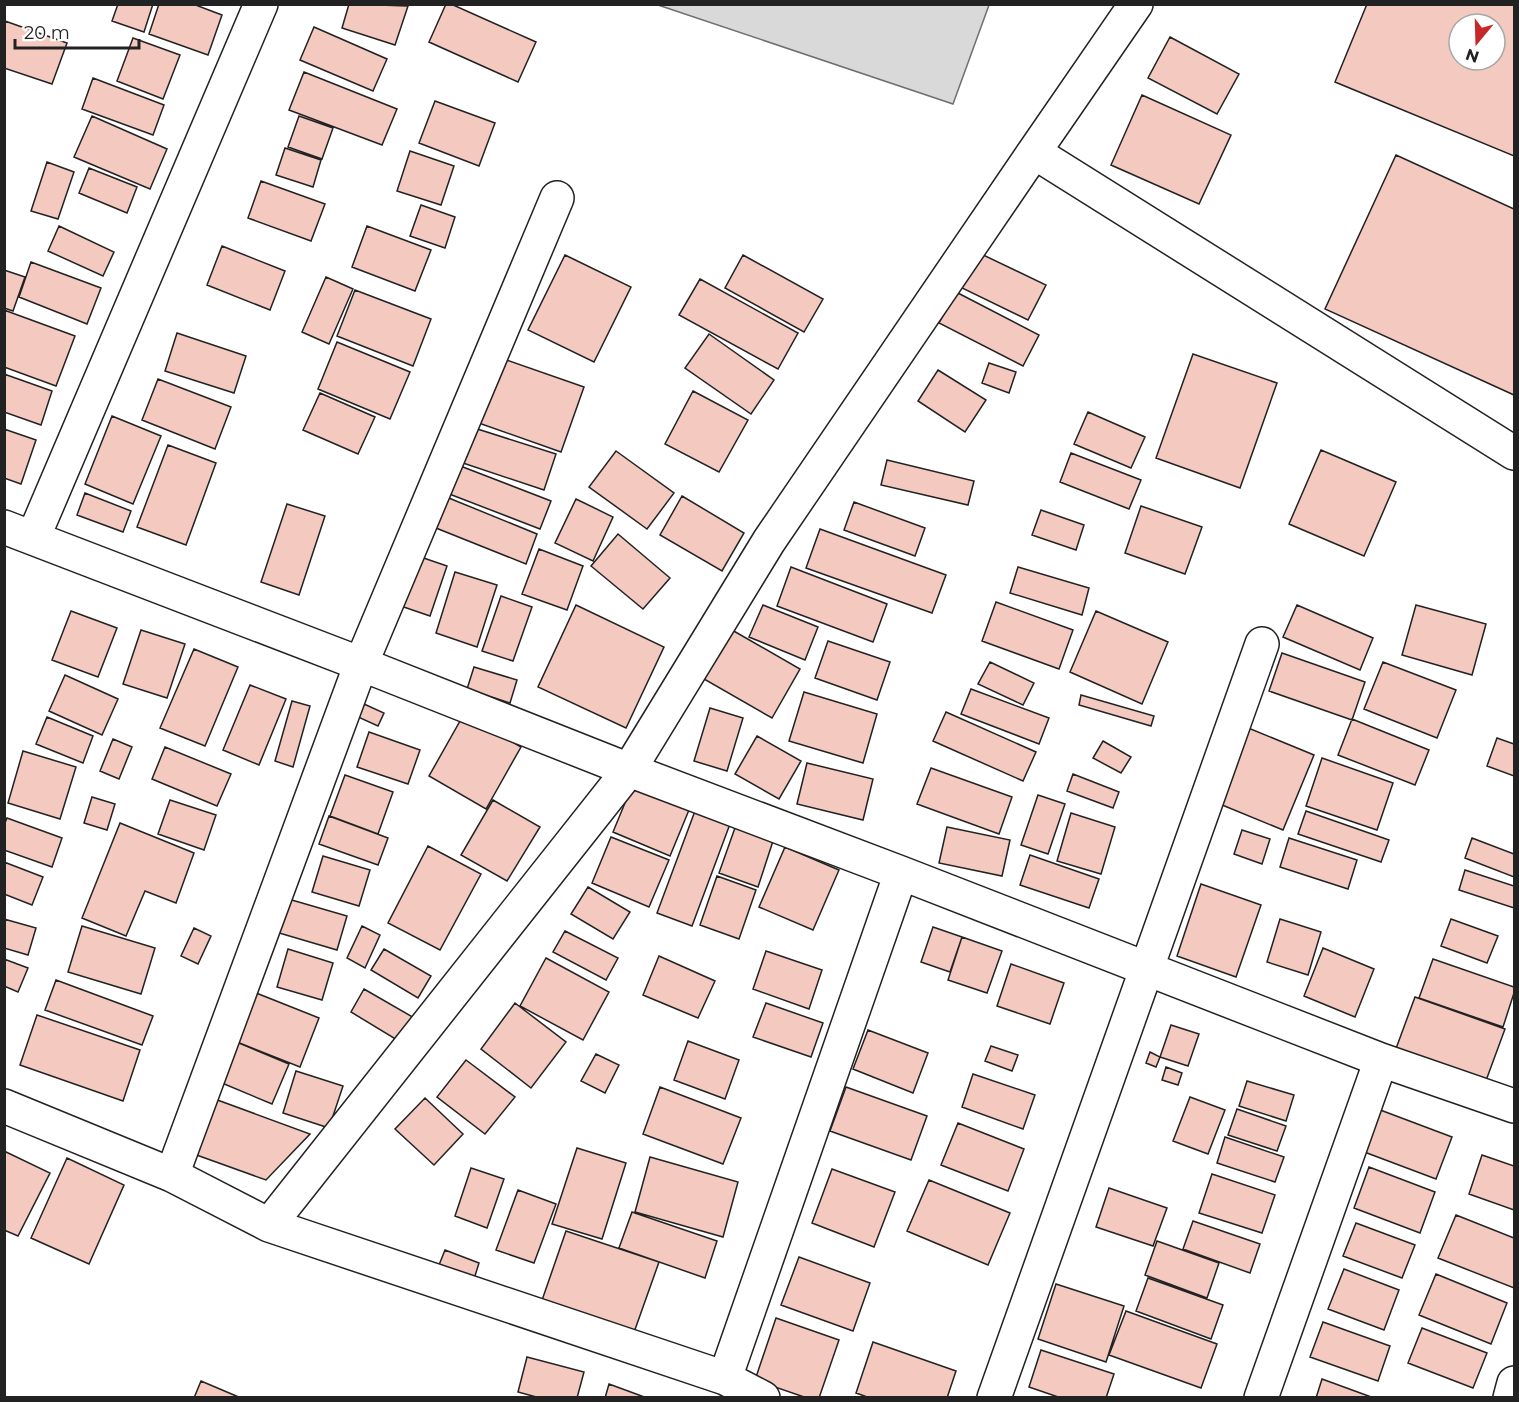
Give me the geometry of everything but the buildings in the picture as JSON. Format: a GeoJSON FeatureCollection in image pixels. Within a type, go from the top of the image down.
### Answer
{"type":"FeatureCollection","features":[{"type":"Feature","properties":{"kind":"street"},"geometry":{"type":"LineString","coordinates":[[261,4],[19,533],[1381,1060],[1515,1106]]}},
{"type":"Feature","properties":{"kind":"street"},"geometry":{"type":"LineString","coordinates":[[269,1225],[628,770],[769,541],[1136,4]]}},
{"type":"Feature","properties":{"kind":"street"},"geometry":{"type":"LineString","coordinates":[[1034,152],[1515,453]]}},
{"type":"Feature","properties":{"kind":"street"},"geometry":{"type":"LineString","coordinates":[[172,1175],[361,664],[557,198]]}},
{"type":"Feature","properties":{"kind":"street"},"geometry":{"type":"LineString","coordinates":[[994,1398],[1262,644]]}},
{"type":"Feature","properties":{"kind":"street"},"geometry":{"type":"LineString","coordinates":[[725,1378],[901,873]]}},
{"type":"Feature","properties":{"kind":"street"},"geometry":{"type":"LineString","coordinates":[[1261,1398],[1381,1060]]}},
{"type":"Feature","properties":{"kind":"street"},"geometry":{"type":"LineString","coordinates":[[4,1106],[172,1175],[269,1225],[725,1378],[763,1398]]}},
{"type":"Feature","properties":{"kind":"street"},"geometry":{"type":"LineString","coordinates":[[1510,1398],[1515,1383]]}},
{"type":"Feature","properties":{"kind":"shaded area"},"geometry":{"type":"Polygon","coordinates":[[[658,5],[989,5],[953,104],[658,5]]]}}]}
